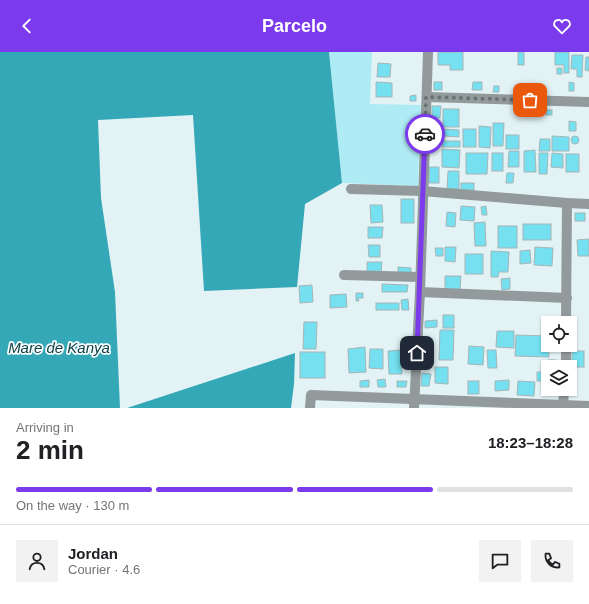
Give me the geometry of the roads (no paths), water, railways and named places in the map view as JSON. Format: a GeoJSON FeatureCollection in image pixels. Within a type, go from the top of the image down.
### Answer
{"type":"FeatureCollection","features":[{"type":"Feature","properties":{"kind":"street"},"geometry":{"type":"LineString","coordinates":[[415,403],[428,52]]}},
{"type":"Feature","properties":{"kind":"street"},"geometry":{"type":"LineString","coordinates":[[426,97],[589,102]]}},
{"type":"Feature","properties":{"kind":"street"},"geometry":{"type":"LineString","coordinates":[[351,189],[422,191],[589,204]]}},
{"type":"Feature","properties":{"kind":"street"},"geometry":{"type":"LineString","coordinates":[[566,316],[567,203]]}},
{"type":"Feature","properties":{"kind":"street"},"geometry":{"type":"LineString","coordinates":[[344,275],[420,277]]}},
{"type":"Feature","properties":{"kind":"street"},"geometry":{"type":"LineString","coordinates":[[420,292],[567,298]]}},
{"type":"Feature","properties":{"kind":"street"},"geometry":{"type":"LineString","coordinates":[[310,408],[311,395],[415,403],[589,406]]}},
{"type":"Feature","properties":{"kind":"street"},"geometry":{"type":"LineString","coordinates":[[563,406],[564,396]]}},
{"type":"Feature","properties":{"kind":"water","name":"Mare de Kanya"},"geometry":{"type":"Polygon","coordinates":[[[0,52],[329,52],[342,183],[305,204],[297,287],[204,291],[193,115],[98,120],[101,198],[115,292],[120,408],[0,408],[0,52]]]}},
{"type":"Feature","properties":{"kind":"water"},"geometry":{"type":"Polygon","coordinates":[[[295,353],[294,384],[291,408],[127,408],[295,353]]]}}]}
